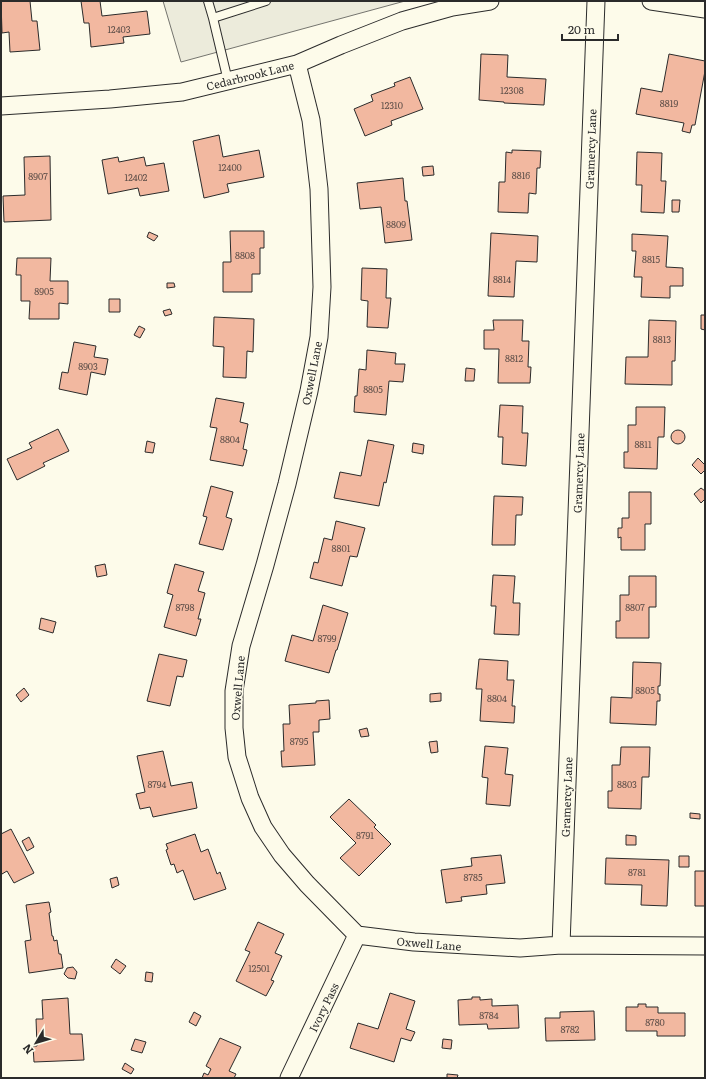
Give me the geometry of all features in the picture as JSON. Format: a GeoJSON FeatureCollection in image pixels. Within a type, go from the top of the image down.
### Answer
{"type":"FeatureCollection","features":[{"type":"Feature","properties":{"kind":"street","name":"Cedarbrook Lane"},"geometry":{"type":"LineString","coordinates":[[1,106],[102,100],[182,92],[297,64],[340,45],[402,21],[452,7],[490,1]]}},
{"type":"Feature","properties":{"kind":"street","name":"Gramercy Lane"},"geometry":{"type":"LineString","coordinates":[[561,945],[596,1]]}},
{"type":"Feature","properties":{"kind":"street"},"geometry":{"type":"LineString","coordinates":[[650,1],[705,9]]}},
{"type":"Feature","properties":{"kind":"street","name":"Oxwell Lane"},"geometry":{"type":"LineString","coordinates":[[297,64],[310,120],[319,189],[322,287],[319,337],[309,391],[287,484],[241,646],[234,691],[234,728],[237,758],[250,798],[263,828],[282,855],[307,884],[357,935],[474,947],[520,948],[561,945],[705,946]]}},
{"type":"Feature","properties":{"kind":"street","name":"Ivory Pass"},"geometry":{"type":"LineString","coordinates":[[289,1078],[357,935]]}},
{"type":"Feature","properties":{"kind":"lane"},"geometry":{"type":"LineString","coordinates":[[208,1],[228,81]]}},
{"type":"Feature","properties":{"kind":"lane"},"geometry":{"type":"LineString","coordinates":[[213,18],[266,1]]}},
{"type":"Feature","properties":{"kind":"shaded area"},"geometry":{"type":"Polygon","coordinates":[[[163,1],[405,1],[181,62],[163,1]]]}},
{"type":"Feature","properties":{"kind":"building"},"geometry":{"type":"Polygon","coordinates":[[[1,1],[30,1],[32,21],[37,21],[40,50],[10,52],[9,32],[2,33],[1,1]]]}},
{"type":"Feature","properties":{"kind":"building"},"geometry":{"type":"Polygon","coordinates":[[[81,1],[100,1],[102,16],[147,11],[150,34],[123,37],[124,43],[91,47],[89,23],[84,23],[81,1]]]}},
{"type":"Feature","properties":{"kind":"building"},"geometry":{"type":"Polygon","coordinates":[[[481,54],[508,55],[507,77],[546,79],[544,105],[479,100],[481,54]]]}},
{"type":"Feature","properties":{"kind":"building"},"geometry":{"type":"Polygon","coordinates":[[[669,54],[705,61],[705,71],[695,125],[692,125],[690,133],[682,131],[684,123],[636,114],[641,88],[662,92],[669,54]]]}},
{"type":"Feature","properties":{"kind":"building"},"geometry":{"type":"Polygon","coordinates":[[[410,77],[423,109],[391,121],[392,125],[365,136],[354,109],[373,101],[371,95],[395,86],[394,83],[410,77]]]}},
{"type":"Feature","properties":{"kind":"building"},"geometry":{"type":"Polygon","coordinates":[[[219,135],[223,157],[259,150],[264,177],[227,184],[229,192],[204,198],[193,141],[219,135]]]}},
{"type":"Feature","properties":{"kind":"building"},"geometry":{"type":"Polygon","coordinates":[[[512,150],[541,151],[540,168],[537,168],[536,194],[529,193],[528,213],[498,212],[499,182],[505,182],[506,152],[512,153],[512,150]]]}},
{"type":"Feature","properties":{"kind":"building"},"geometry":{"type":"Polygon","coordinates":[[[637,152],[662,153],[661,181],[666,181],[664,213],[641,212],[642,185],[636,185],[637,152]]]}},
{"type":"Feature","properties":{"kind":"building"},"geometry":{"type":"Polygon","coordinates":[[[50,156],[51,220],[4,222],[3,196],[25,195],[24,157],[50,156]]]}},
{"type":"Feature","properties":{"kind":"building"},"geometry":{"type":"Polygon","coordinates":[[[118,157],[119,162],[144,157],[146,166],[164,163],[169,191],[140,196],[138,188],[108,194],[102,160],[118,157]]]}},
{"type":"Feature","properties":{"kind":"building"},"geometry":{"type":"Polygon","coordinates":[[[433,166],[434,175],[423,176],[422,167],[433,166]]]}},
{"type":"Feature","properties":{"kind":"building"},"geometry":{"type":"Polygon","coordinates":[[[403,178],[405,201],[407,201],[412,240],[385,243],[381,207],[360,209],[357,183],[403,178]]]}},
{"type":"Feature","properties":{"kind":"building"},"geometry":{"type":"Polygon","coordinates":[[[672,200],[680,200],[679,212],[672,212],[672,200]]]}},
{"type":"Feature","properties":{"kind":"building"},"geometry":{"type":"Polygon","coordinates":[[[230,231],[264,231],[264,248],[260,248],[260,274],[252,274],[252,292],[223,292],[223,262],[231,262],[230,231]]]}},
{"type":"Feature","properties":{"kind":"building"},"geometry":{"type":"Polygon","coordinates":[[[149,232],[158,236],[154,241],[147,237],[149,232]]]}},
{"type":"Feature","properties":{"kind":"building"},"geometry":{"type":"Polygon","coordinates":[[[491,233],[538,236],[537,262],[516,261],[514,297],[488,296],[491,233]]]}},
{"type":"Feature","properties":{"kind":"building"},"geometry":{"type":"Polygon","coordinates":[[[632,234],[668,236],[666,267],[683,268],[683,286],[670,286],[670,298],[641,297],[642,277],[634,277],[636,251],[632,251],[632,234]]]}},
{"type":"Feature","properties":{"kind":"building"},"geometry":{"type":"Polygon","coordinates":[[[17,258],[51,258],[50,281],[68,281],[68,304],[59,303],[59,319],[29,319],[30,301],[21,301],[21,275],[16,275],[17,258]]]}},
{"type":"Feature","properties":{"kind":"building"},"geometry":{"type":"Polygon","coordinates":[[[362,268],[387,269],[386,298],[391,298],[388,328],[367,327],[368,301],[361,300],[362,268]]]}},
{"type":"Feature","properties":{"kind":"building"},"geometry":{"type":"Polygon","coordinates":[[[167,283],[174,283],[175,287],[167,288],[167,283]]]}},
{"type":"Feature","properties":{"kind":"building"},"geometry":{"type":"Polygon","coordinates":[[[109,299],[120,299],[120,312],[109,312],[109,299]]]}},
{"type":"Feature","properties":{"kind":"building"},"geometry":{"type":"Polygon","coordinates":[[[170,309],[172,314],[165,316],[163,311],[170,309]]]}},
{"type":"Feature","properties":{"kind":"building"},"geometry":{"type":"Polygon","coordinates":[[[701,315],[705,315],[705,330],[701,329],[701,315]]]}},
{"type":"Feature","properties":{"kind":"building"},"geometry":{"type":"Polygon","coordinates":[[[214,317],[254,319],[253,352],[247,351],[246,378],[223,377],[224,347],[213,346],[214,317]]]}},
{"type":"Feature","properties":{"kind":"building"},"geometry":{"type":"Polygon","coordinates":[[[493,320],[523,320],[522,341],[529,341],[528,367],[531,367],[530,383],[498,383],[499,349],[484,349],[484,330],[494,330],[493,320]]]}},
{"type":"Feature","properties":{"kind":"building"},"geometry":{"type":"Polygon","coordinates":[[[649,320],[676,321],[675,361],[672,361],[672,385],[625,384],[626,357],[648,357],[649,320]]]}},
{"type":"Feature","properties":{"kind":"building"},"geometry":{"type":"Polygon","coordinates":[[[139,326],[145,329],[140,338],[134,335],[139,326]]]}},
{"type":"Feature","properties":{"kind":"building"},"geometry":{"type":"Polygon","coordinates":[[[74,342],[96,346],[94,357],[108,359],[105,375],[91,372],[87,395],[59,389],[62,372],[68,373],[74,342]]]}},
{"type":"Feature","properties":{"kind":"building"},"geometry":{"type":"Polygon","coordinates":[[[367,350],[396,353],[395,364],[405,364],[403,382],[389,381],[386,415],[354,412],[359,369],[366,370],[367,350]]]}},
{"type":"Feature","properties":{"kind":"building"},"geometry":{"type":"Polygon","coordinates":[[[466,368],[475,369],[474,381],[465,381],[466,368]]]}},
{"type":"Feature","properties":{"kind":"building"},"geometry":{"type":"Polygon","coordinates":[[[216,398],[244,403],[240,422],[248,424],[243,449],[247,450],[243,466],[210,460],[217,428],[210,427],[216,398]]]}},
{"type":"Feature","properties":{"kind":"building"},"geometry":{"type":"Polygon","coordinates":[[[500,405],[523,406],[522,433],[528,433],[526,466],[502,464],[503,437],[498,437],[500,405]]]}},
{"type":"Feature","properties":{"kind":"building"},"geometry":{"type":"Polygon","coordinates":[[[636,407],[665,407],[664,437],[658,437],[657,469],[624,468],[624,452],[628,452],[628,425],[636,425],[636,407]]]}},
{"type":"Feature","properties":{"kind":"building"},"geometry":{"type":"Polygon","coordinates":[[[58,429],[69,451],[43,463],[45,466],[17,480],[7,459],[32,448],[29,443],[58,429]]]}},
{"type":"Feature","properties":{"kind":"building"},"geometry":{"type":"Polygon","coordinates":[[[678,430],[683,432],[685,437],[683,442],[678,444],[673,442],[671,437],[673,432],[678,430]]]}},
{"type":"Feature","properties":{"kind":"building"},"geometry":{"type":"Polygon","coordinates":[[[368,440],[394,445],[386,483],[384,482],[379,506],[334,498],[340,472],[361,476],[368,440]]]}},
{"type":"Feature","properties":{"kind":"building"},"geometry":{"type":"Polygon","coordinates":[[[147,441],[155,443],[153,453],[145,452],[147,441]]]}},
{"type":"Feature","properties":{"kind":"building"},"geometry":{"type":"Polygon","coordinates":[[[413,443],[424,445],[423,454],[412,452],[413,443]]]}},
{"type":"Feature","properties":{"kind":"building"},"geometry":{"type":"Polygon","coordinates":[[[698,458],[705,465],[705,470],[701,474],[692,465],[698,458]]]}},
{"type":"Feature","properties":{"kind":"building"},"geometry":{"type":"Polygon","coordinates":[[[211,486],[233,492],[226,517],[232,519],[223,550],[199,544],[207,517],[203,516],[211,486]]]}},
{"type":"Feature","properties":{"kind":"building"},"geometry":{"type":"Polygon","coordinates":[[[701,488],[705,491],[705,499],[701,503],[694,494],[701,488]]]}},
{"type":"Feature","properties":{"kind":"building"},"geometry":{"type":"Polygon","coordinates":[[[629,492],[651,492],[651,524],[645,524],[645,550],[621,550],[621,537],[618,538],[618,528],[622,528],[622,518],[629,518],[629,492]]]}},
{"type":"Feature","properties":{"kind":"building"},"geometry":{"type":"Polygon","coordinates":[[[494,496],[523,497],[522,515],[516,515],[515,545],[492,545],[494,496]]]}},
{"type":"Feature","properties":{"kind":"building"},"geometry":{"type":"Polygon","coordinates":[[[336,521],[365,528],[357,557],[350,556],[342,586],[310,578],[314,562],[318,563],[324,538],[332,540],[336,521]]]}},
{"type":"Feature","properties":{"kind":"building"},"geometry":{"type":"Polygon","coordinates":[[[105,564],[107,575],[97,577],[95,566],[105,564]]]}},
{"type":"Feature","properties":{"kind":"building"},"geometry":{"type":"Polygon","coordinates":[[[175,564],[204,572],[198,591],[205,593],[198,619],[201,619],[196,636],[164,627],[173,595],[167,593],[175,564]]]}},
{"type":"Feature","properties":{"kind":"building"},"geometry":{"type":"Polygon","coordinates":[[[493,575],[515,576],[513,603],[520,603],[519,635],[494,634],[496,606],[491,606],[493,575]]]}},
{"type":"Feature","properties":{"kind":"building"},"geometry":{"type":"Polygon","coordinates":[[[629,576],[656,576],[656,607],[649,607],[649,638],[616,638],[616,621],[620,621],[620,595],[629,595],[629,576]]]}},
{"type":"Feature","properties":{"kind":"building"},"geometry":{"type":"Polygon","coordinates":[[[323,605],[348,613],[329,673],[285,661],[292,635],[313,641],[323,605]]]}},
{"type":"Feature","properties":{"kind":"building"},"geometry":{"type":"Polygon","coordinates":[[[41,618],[56,622],[53,633],[39,629],[41,618]]]}},
{"type":"Feature","properties":{"kind":"building"},"geometry":{"type":"Polygon","coordinates":[[[159,654],[187,660],[183,677],[177,676],[170,706],[147,701],[159,654]]]}},
{"type":"Feature","properties":{"kind":"building"},"geometry":{"type":"Polygon","coordinates":[[[479,659],[508,661],[507,680],[514,680],[512,706],[515,706],[514,723],[480,721],[482,689],[476,689],[479,659]]]}},
{"type":"Feature","properties":{"kind":"building"},"geometry":{"type":"Polygon","coordinates":[[[633,662],[661,663],[660,686],[658,686],[660,701],[657,701],[656,725],[610,723],[611,697],[632,698],[633,662]]]}},
{"type":"Feature","properties":{"kind":"building"},"geometry":{"type":"Polygon","coordinates":[[[24,688],[29,695],[21,702],[16,695],[24,688]]]}},
{"type":"Feature","properties":{"kind":"building"},"geometry":{"type":"Polygon","coordinates":[[[441,693],[441,701],[430,702],[430,694],[441,693]]]}},
{"type":"Feature","properties":{"kind":"building"},"geometry":{"type":"Polygon","coordinates":[[[329,700],[330,719],[319,720],[319,732],[313,732],[315,765],[282,767],[281,751],[284,751],[283,724],[290,724],[289,705],[316,703],[316,701],[329,700]]]}},
{"type":"Feature","properties":{"kind":"building"},"geometry":{"type":"Polygon","coordinates":[[[367,728],[369,736],[361,737],[359,730],[367,728]]]}},
{"type":"Feature","properties":{"kind":"building"},"geometry":{"type":"Polygon","coordinates":[[[437,741],[438,752],[431,753],[429,742],[437,741]]]}},
{"type":"Feature","properties":{"kind":"building"},"geometry":{"type":"Polygon","coordinates":[[[485,746],[508,748],[505,774],[513,775],[510,806],[486,804],[488,778],[482,777],[485,746]]]}},
{"type":"Feature","properties":{"kind":"building"},"geometry":{"type":"Polygon","coordinates":[[[621,747],[650,747],[649,777],[642,777],[641,809],[608,808],[608,791],[612,791],[612,765],[620,765],[621,747]]]}},
{"type":"Feature","properties":{"kind":"building"},"geometry":{"type":"Polygon","coordinates":[[[163,751],[171,786],[192,782],[197,808],[153,817],[150,807],[140,809],[136,794],[145,792],[137,756],[163,751]]]}},
{"type":"Feature","properties":{"kind":"building"},"geometry":{"type":"Polygon","coordinates":[[[349,799],[376,825],[374,827],[391,844],[359,876],[340,858],[356,843],[330,817],[349,799]]]}},
{"type":"Feature","properties":{"kind":"building"},"geometry":{"type":"Polygon","coordinates":[[[690,813],[700,814],[700,819],[690,818],[690,813]]]}},
{"type":"Feature","properties":{"kind":"building"},"geometry":{"type":"Polygon","coordinates":[[[11,829],[34,873],[14,883],[7,871],[2,874],[1,872],[1,834],[11,829]]]}},
{"type":"Feature","properties":{"kind":"building"},"geometry":{"type":"Polygon","coordinates":[[[195,834],[201,852],[208,849],[217,874],[220,872],[226,889],[194,900],[183,870],[177,873],[174,864],[171,865],[166,850],[168,849],[166,844],[195,834]]]}},
{"type":"Feature","properties":{"kind":"building"},"geometry":{"type":"Polygon","coordinates":[[[626,835],[636,836],[636,845],[626,845],[626,835]]]}},
{"type":"Feature","properties":{"kind":"building"},"geometry":{"type":"Polygon","coordinates":[[[29,837],[34,847],[27,851],[22,841],[29,837]]]}},
{"type":"Feature","properties":{"kind":"building"},"geometry":{"type":"Polygon","coordinates":[[[501,855],[505,883],[486,885],[487,894],[461,897],[462,901],[446,903],[441,870],[472,866],[471,858],[501,855]]]}},
{"type":"Feature","properties":{"kind":"building"},"geometry":{"type":"Polygon","coordinates":[[[679,856],[689,856],[689,867],[679,867],[679,856]]]}},
{"type":"Feature","properties":{"kind":"building"},"geometry":{"type":"Polygon","coordinates":[[[606,858],[669,860],[667,906],[641,905],[642,885],[605,884],[606,858]]]}},
{"type":"Feature","properties":{"kind":"building"},"geometry":{"type":"Polygon","coordinates":[[[695,871],[705,871],[705,906],[695,906],[695,871]]]}},
{"type":"Feature","properties":{"kind":"building"},"geometry":{"type":"Polygon","coordinates":[[[117,877],[119,885],[112,888],[110,879],[117,877]]]}},
{"type":"Feature","properties":{"kind":"building"},"geometry":{"type":"Polygon","coordinates":[[[49,902],[52,936],[54,941],[57,940],[63,968],[29,973],[25,941],[31,940],[26,905],[49,902]]]}},
{"type":"Feature","properties":{"kind":"building"},"geometry":{"type":"Polygon","coordinates":[[[258,922],[284,934],[275,953],[282,956],[271,980],[274,981],[266,996],[236,981],[250,952],[245,950],[258,922]]]}},
{"type":"Feature","properties":{"kind":"building"},"geometry":{"type":"Polygon","coordinates":[[[116,959],[126,966],[120,974],[111,967],[116,959]]]}},
{"type":"Feature","properties":{"kind":"building"},"geometry":{"type":"Polygon","coordinates":[[[73,967],[77,972],[75,979],[68,978],[64,974],[67,968],[73,967]]]}},
{"type":"Feature","properties":{"kind":"building"},"geometry":{"type":"Polygon","coordinates":[[[146,972],[153,973],[152,982],[145,981],[146,972]]]}},
{"type":"Feature","properties":{"kind":"building"},"geometry":{"type":"Polygon","coordinates":[[[390,993],[415,1001],[406,1029],[415,1032],[411,1041],[401,1038],[394,1062],[350,1048],[358,1023],[378,1029],[390,993]]]}},
{"type":"Feature","properties":{"kind":"building"},"geometry":{"type":"Polygon","coordinates":[[[472,997],[480,997],[480,1000],[492,999],[492,1006],[518,1005],[519,1028],[488,1029],[487,1024],[459,1025],[458,1000],[472,999],[472,997]]]}},
{"type":"Feature","properties":{"kind":"building"},"geometry":{"type":"Polygon","coordinates":[[[68,998],[70,1034],[82,1034],[84,1060],[34,1062],[33,1046],[37,1046],[36,1019],[43,1019],[42,1000],[68,998]]]}},
{"type":"Feature","properties":{"kind":"building"},"geometry":{"type":"Polygon","coordinates":[[[638,1004],[646,1004],[646,1007],[658,1007],[658,1013],[685,1013],[685,1036],[657,1036],[657,1031],[626,1031],[626,1007],[638,1007],[638,1004]]]}},
{"type":"Feature","properties":{"kind":"building"},"geometry":{"type":"Polygon","coordinates":[[[594,1011],[595,1040],[546,1041],[545,1018],[560,1018],[560,1012],[594,1011]]]}},
{"type":"Feature","properties":{"kind":"building"},"geometry":{"type":"Polygon","coordinates":[[[194,1012],[201,1016],[196,1026],[189,1022],[194,1012]]]}},
{"type":"Feature","properties":{"kind":"building"},"geometry":{"type":"Polygon","coordinates":[[[220,1038],[241,1047],[229,1071],[236,1074],[234,1078],[202,1078],[204,1073],[208,1075],[211,1069],[206,1066],[220,1038]]]}},
{"type":"Feature","properties":{"kind":"building"},"geometry":{"type":"Polygon","coordinates":[[[135,1039],[146,1042],[142,1053],[131,1050],[135,1039]]]}},
{"type":"Feature","properties":{"kind":"building"},"geometry":{"type":"Polygon","coordinates":[[[443,1039],[452,1040],[451,1049],[442,1048],[443,1039]]]}},
{"type":"Feature","properties":{"kind":"building"},"geometry":{"type":"Polygon","coordinates":[[[125,1063],[134,1069],[131,1074],[122,1069],[125,1063]]]}},
{"type":"Feature","properties":{"kind":"building"},"geometry":{"type":"Polygon","coordinates":[[[447,1074],[458,1075],[457,1078],[447,1078],[447,1074]]]}}]}
